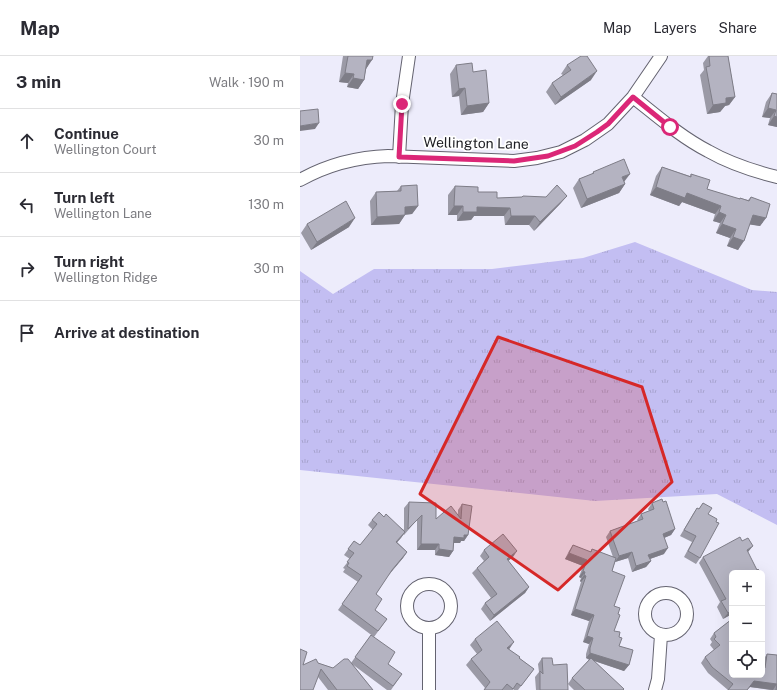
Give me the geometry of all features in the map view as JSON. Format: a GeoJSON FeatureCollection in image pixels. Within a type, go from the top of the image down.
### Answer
{"type":"FeatureCollection","features":[{"type":"Feature","properties":{"kind":"street"},"geometry":{"type":"LineString","coordinates":[[399,157],[402,104],[408,56]]}},
{"type":"Feature","properties":{"kind":"street","name":"Wellington Lane"},"geometry":{"type":"LineString","coordinates":[[300,180],[319,171],[347,161],[380,156],[514,161],[548,156],[575,146],[608,124],[633,97],[661,56]]}},
{"type":"Feature","properties":{"kind":"street"},"geometry":{"type":"LineString","coordinates":[[633,97],[670,127],[707,151],[730,162],[777,177]]}},
{"type":"Feature","properties":{"kind":"street"},"geometry":{"type":"LineString","coordinates":[[429,628],[429,690]]}},
{"type":"Feature","properties":{"kind":"street"},"geometry":{"type":"LineString","coordinates":[[656,690],[661,635]]}},
{"type":"Feature","properties":{"kind":"highlighted area"},"geometry":{"type":"Polygon","coordinates":[[[498,337],[642,387],[672,482],[558,590],[420,494],[498,337]]]}},
{"type":"Feature","properties":{"kind":"green space"},"geometry":{"type":"Polygon","coordinates":[[[635,242],[752,290],[777,292],[777,525],[717,494],[595,501],[300,470],[300,271],[333,294],[374,269],[492,269],[583,258],[635,242]]]}},
{"type":"Feature","properties":{"kind":"building"},"geometry":{"type":"Polygon","coordinates":[[[348,56],[373,56],[372,60],[367,60],[364,80],[353,78],[354,74],[345,73],[348,56]]]}},
{"type":"Feature","properties":{"kind":"building"},"geometry":{"type":"Polygon","coordinates":[[[581,56],[587,56],[597,71],[561,97],[552,83],[571,70],[567,65],[581,56]]]}},
{"type":"Feature","properties":{"kind":"building"},"geometry":{"type":"Polygon","coordinates":[[[709,56],[728,56],[735,97],[726,98],[726,103],[713,105],[706,67],[710,66],[709,56]]]}},
{"type":"Feature","properties":{"kind":"building"},"geometry":{"type":"Polygon","coordinates":[[[472,63],[473,72],[486,70],[489,103],[467,106],[465,88],[459,89],[456,65],[472,63]]]}},
{"type":"Feature","properties":{"kind":"building"},"geometry":{"type":"Polygon","coordinates":[[[772,93],[777,94],[777,117],[774,116],[776,110],[768,108],[772,93]]]}},
{"type":"Feature","properties":{"kind":"building"},"geometry":{"type":"Polygon","coordinates":[[[318,109],[319,123],[300,126],[300,111],[318,109]]]}},
{"type":"Feature","properties":{"kind":"building"},"geometry":{"type":"Polygon","coordinates":[[[624,159],[630,174],[622,177],[625,184],[587,199],[579,179],[624,159]]]}},
{"type":"Feature","properties":{"kind":"building"},"geometry":{"type":"Polygon","coordinates":[[[662,167],[691,177],[691,174],[710,180],[707,189],[749,201],[751,197],[770,204],[766,218],[753,215],[744,241],[733,237],[736,229],[722,224],[726,215],[719,212],[721,206],[687,193],[685,198],[656,187],[662,167]]]}},
{"type":"Feature","properties":{"kind":"building"},"geometry":{"type":"Polygon","coordinates":[[[417,185],[418,206],[405,207],[405,215],[377,217],[376,192],[401,191],[401,186],[417,185]]]}},
{"type":"Feature","properties":{"kind":"building"},"geometry":{"type":"Polygon","coordinates":[[[557,185],[567,196],[540,222],[535,216],[511,216],[510,208],[477,207],[477,212],[463,212],[463,206],[454,206],[455,186],[478,187],[478,192],[497,192],[497,198],[523,196],[546,197],[557,185]]]}},
{"type":"Feature","properties":{"kind":"building"},"geometry":{"type":"Polygon","coordinates":[[[346,201],[355,218],[317,242],[307,224],[346,201]]]}},
{"type":"Feature","properties":{"kind":"building"},"geometry":{"type":"Polygon","coordinates":[[[662,499],[663,502],[666,501],[675,529],[663,534],[668,548],[648,555],[651,561],[636,566],[632,552],[619,556],[610,531],[643,519],[641,514],[654,509],[652,503],[662,499]]]}},
{"type":"Feature","properties":{"kind":"building"},"geometry":{"type":"Polygon","coordinates":[[[409,502],[436,503],[436,519],[451,506],[461,519],[462,504],[472,506],[468,535],[464,535],[464,538],[454,537],[453,551],[439,549],[439,544],[421,544],[422,515],[408,529],[409,502]]]}},
{"type":"Feature","properties":{"kind":"building"},"geometry":{"type":"Polygon","coordinates":[[[703,503],[712,508],[708,514],[717,519],[716,522],[719,523],[700,558],[688,551],[696,536],[684,530],[697,508],[699,509],[703,503]]]}},
{"type":"Feature","properties":{"kind":"building"},"geometry":{"type":"Polygon","coordinates":[[[379,512],[384,517],[386,514],[405,532],[396,542],[407,552],[392,570],[376,594],[382,599],[375,610],[387,619],[378,631],[342,604],[362,576],[347,566],[349,563],[347,562],[354,553],[348,549],[354,541],[360,545],[377,524],[372,520],[379,512]]]}},
{"type":"Feature","properties":{"kind":"building"},"geometry":{"type":"Polygon","coordinates":[[[503,534],[517,551],[507,559],[529,587],[494,615],[485,603],[497,594],[477,568],[489,557],[484,550],[503,534]]]}},
{"type":"Feature","properties":{"kind":"building"},"geometry":{"type":"Polygon","coordinates":[[[740,537],[742,541],[748,538],[753,546],[747,550],[757,570],[729,570],[728,613],[721,601],[726,599],[703,557],[740,537]]]}},
{"type":"Feature","properties":{"kind":"building"},"geometry":{"type":"Polygon","coordinates":[[[573,545],[591,552],[592,549],[616,558],[612,571],[625,576],[614,606],[620,608],[618,614],[620,615],[614,631],[620,632],[619,637],[622,638],[619,646],[633,650],[629,665],[590,653],[593,638],[587,636],[594,615],[575,609],[586,576],[584,575],[585,572],[583,571],[587,560],[569,553],[573,545]]]}},
{"type":"Feature","properties":{"kind":"building"},"geometry":{"type":"Polygon","coordinates":[[[497,621],[514,642],[507,648],[534,669],[521,686],[517,683],[513,689],[507,684],[502,690],[484,690],[490,682],[471,659],[482,650],[475,639],[497,621]]]}},
{"type":"Feature","properties":{"kind":"building"},"geometry":{"type":"Polygon","coordinates":[[[729,621],[729,678],[765,678],[767,654],[777,655],[777,684],[754,681],[747,690],[728,690],[733,684],[712,667],[705,657],[720,645],[714,639],[716,637],[714,633],[729,621]]]}},
{"type":"Feature","properties":{"kind":"building"},"geometry":{"type":"Polygon","coordinates":[[[371,635],[395,652],[388,664],[402,674],[393,686],[355,657],[371,635]]]}},
{"type":"Feature","properties":{"kind":"building"},"geometry":{"type":"Polygon","coordinates":[[[300,649],[307,652],[303,665],[316,659],[318,663],[333,668],[344,659],[348,659],[373,690],[337,690],[321,669],[313,690],[300,690],[300,649]]]}},
{"type":"Feature","properties":{"kind":"building"},"geometry":{"type":"Polygon","coordinates":[[[542,658],[552,658],[553,665],[567,664],[568,690],[540,690],[540,671],[543,674],[542,658]]]}},
{"type":"Feature","properties":{"kind":"building"},"geometry":{"type":"Polygon","coordinates":[[[591,658],[624,689],[585,690],[572,678],[591,658]]]}},
{"type":"Feature","properties":{"kind":"route"},"geometry":{"type":"LineString","coordinates":[[402,104],[399,157],[524,161],[548,156],[575,146],[597,132],[608,124],[633,97],[670,127]]}}]}
